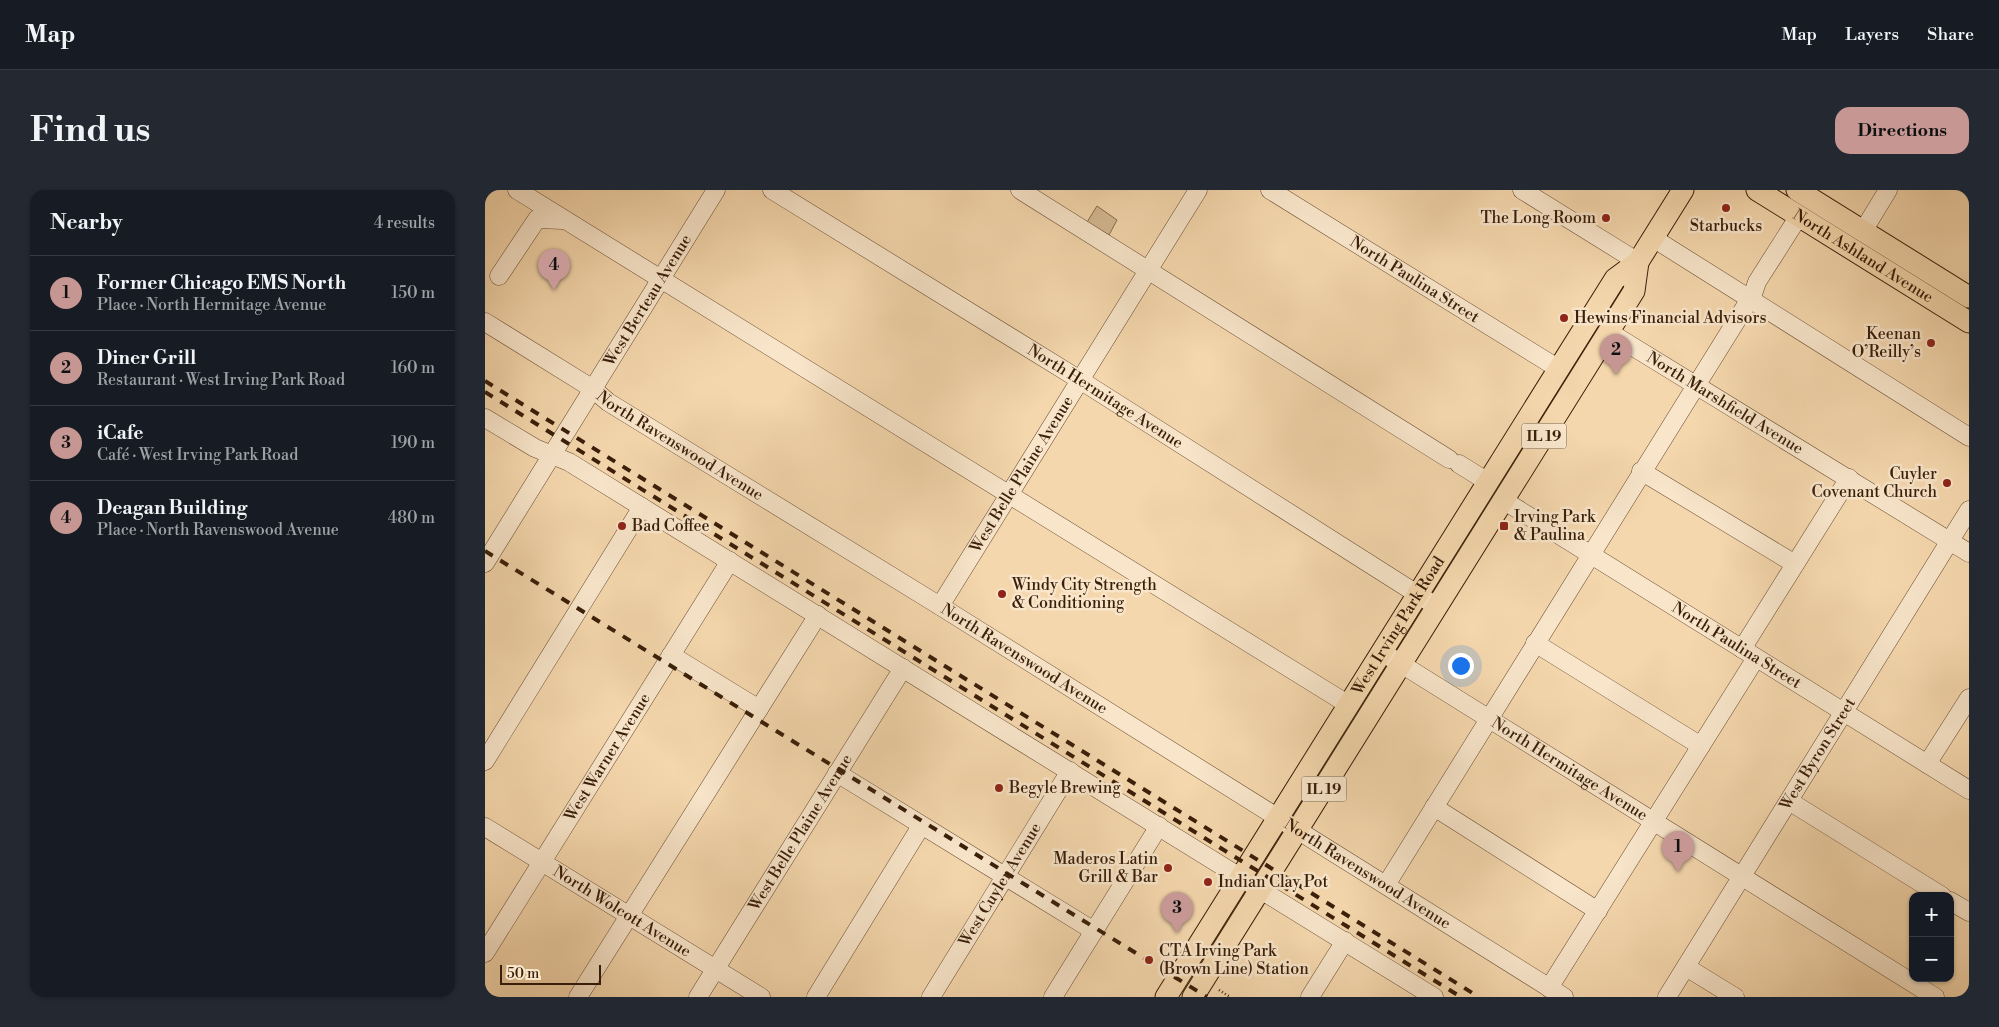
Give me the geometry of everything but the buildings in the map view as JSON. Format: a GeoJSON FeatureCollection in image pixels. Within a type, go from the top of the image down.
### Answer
{"type":"FeatureCollection","features":[{"type":"Feature","properties":{"kind":"main road","name":"West Irving Park Road"},"geometry":{"type":"LineString","coordinates":[[1166,997],[1615,279],[1638,262],[1683,190]]}},
{"type":"Feature","properties":{"kind":"main road","name":"North Ashland Avenue"},"geometry":{"type":"LineString","coordinates":[[1757,190],[1969,322]]}},
{"type":"Feature","properties":{"kind":"main road","name":"North Ashland Avenue"},"geometry":{"type":"LineString","coordinates":[[1797,190],[1821,196],[1863,231],[1967,293]]}},
{"type":"Feature","properties":{"kind":"main road","name":"West Irving Park Road"},"geometry":{"type":"LineString","coordinates":[[1193,997],[1634,291],[1638,262]]}},
{"type":"Feature","properties":{"kind":"street"},"geometry":{"type":"LineString","coordinates":[[517,190],[1349,705]]}},
{"type":"Feature","properties":{"kind":"street","name":"West Berteau Avenue"},"geometry":{"type":"LineString","coordinates":[[488,552],[552,455],[716,190]]}},
{"type":"Feature","properties":{"kind":"street","name":"North Hermitage Avenue"},"geometry":{"type":"LineString","coordinates":[[772,190],[1080,380],[1437,606]]}},
{"type":"Feature","properties":{"kind":"street"},"geometry":{"type":"LineString","coordinates":[[1020,190],[1488,482]]}},
{"type":"Feature","properties":{"kind":"street","name":"West Belle Plaine Avenue"},"geometry":{"type":"LineString","coordinates":[[939,606],[1198,190]]}},
{"type":"Feature","properties":{"kind":"street","name":"North Paulina Street"},"geometry":{"type":"LineString","coordinates":[[1270,190],[1559,369]]}},
{"type":"Feature","properties":{"kind":"street"},"geometry":{"type":"LineString","coordinates":[[1522,190],[1638,262]]}},
{"type":"Feature","properties":{"kind":"street"},"geometry":{"type":"LineString","coordinates":[[1863,231],[1888,190]]}},
{"type":"Feature","properties":{"kind":"street"},"geometry":{"type":"LineString","coordinates":[[1386,885],[1799,216]]}},
{"type":"Feature","properties":{"kind":"street"},"geometry":{"type":"LineString","coordinates":[[499,276],[537,219],[565,220]]}},
{"type":"Feature","properties":{"kind":"street"},"geometry":{"type":"LineString","coordinates":[[1653,238],[1969,437]]}},
{"type":"Feature","properties":{"kind":"street","name":"North Ravenswood Avenue"},"geometry":{"type":"LineString","coordinates":[[485,322],[593,389],[608,402],[939,606],[1557,992]]}},
{"type":"Feature","properties":{"kind":"street","name":"North Marshfield Avenue"},"geometry":{"type":"LineString","coordinates":[[1609,332],[1969,553]]}},
{"type":"Feature","properties":{"kind":"street"},"geometry":{"type":"LineString","coordinates":[[485,418],[535,448],[569,462],[643,507],[1432,996]]}},
{"type":"Feature","properties":{"kind":"street"},"geometry":{"type":"LineString","coordinates":[[1641,471],[1795,564]]}},
{"type":"Feature","properties":{"kind":"street"},"geometry":{"type":"LineString","coordinates":[[1557,992],[1598,911],[1701,746],[1795,564],[1849,478]]}},
{"type":"Feature","properties":{"kind":"street","name":"North Paulina Street"},"geometry":{"type":"LineString","coordinates":[[1503,500],[1969,790]]}},
{"type":"Feature","properties":{"kind":"street"},"geometry":{"type":"LineString","coordinates":[[485,760],[643,507]]}},
{"type":"Feature","properties":{"kind":"street","name":"West Byron Street"},"geometry":{"type":"LineString","coordinates":[[1667,997],[1969,510]]}},
{"type":"Feature","properties":{"kind":"street","name":"West Warner Avenue"},"geometry":{"type":"LineString","coordinates":[[485,953],[730,561]]}},
{"type":"Feature","properties":{"kind":"street"},"geometry":{"type":"LineString","coordinates":[[579,997],[817,615]]}},
{"type":"Feature","properties":{"kind":"street"},"geometry":{"type":"LineString","coordinates":[[1535,643],[1701,746]]}},
{"type":"Feature","properties":{"kind":"street","name":"North Hermitage Avenue"},"geometry":{"type":"LineString","coordinates":[[1382,652],[1935,997]]}},
{"type":"Feature","properties":{"kind":"street"},"geometry":{"type":"LineString","coordinates":[[671,655],[759,709]]}},
{"type":"Feature","properties":{"kind":"street","name":"West Belle Plaine Avenue"},"geometry":{"type":"LineString","coordinates":[[698,997],[903,668]]}},
{"type":"Feature","properties":{"kind":"street"},"geometry":{"type":"LineString","coordinates":[[1927,764],[1969,698]]}},
{"type":"Feature","properties":{"kind":"street","name":"West Cuyler Avenue"},"geometry":{"type":"LineString","coordinates":[[931,997],[1070,771]]}},
{"type":"Feature","properties":{"kind":"street"},"geometry":{"type":"LineString","coordinates":[[837,773],[1094,931]]}},
{"type":"Feature","properties":{"kind":"street"},"geometry":{"type":"LineString","coordinates":[[1789,801],[1936,892]]}},
{"type":"Feature","properties":{"kind":"street"},"geometry":{"type":"LineString","coordinates":[[1434,807],[1598,911]]}},
{"type":"Feature","properties":{"kind":"street"},"geometry":{"type":"LineString","coordinates":[[816,997],[921,826]]}},
{"type":"Feature","properties":{"kind":"street"},"geometry":{"type":"LineString","coordinates":[[1053,997],[1159,826]]}},
{"type":"Feature","properties":{"kind":"street","name":"North Wolcott Avenue"},"geometry":{"type":"LineString","coordinates":[[485,827],[761,997]]}},
{"type":"Feature","properties":{"kind":"street"},"geometry":{"type":"LineString","coordinates":[[1954,903],[1969,912]]}},
{"type":"Feature","properties":{"kind":"street"},"geometry":{"type":"LineString","coordinates":[[1310,997],[1345,942]]}},
{"type":"Feature","properties":{"kind":"street"},"geometry":{"type":"LineString","coordinates":[[1686,967],[1735,997]]}},
{"type":"Feature","properties":{"kind":"path"},"geometry":{"type":"LineString","coordinates":[[1219,990],[1230,997]]}},
{"type":"Feature","properties":{"kind":"shaded area"},"geometry":{"type":"Polygon","coordinates":[[[1097,206],[1117,220],[1109,235],[1087,222],[1097,206]]]}},
{"type":"Feature","properties":{"kind":"shaded area"},"geometry":{"type":"Polygon","coordinates":[[[1612,298],[1617,300],[1446,579],[1440,575],[1612,298]]]}},
{"type":"Feature","properties":{"kind":"shaded area"},"geometry":{"type":"Polygon","coordinates":[[[1230,911],[1236,915],[1196,979],[1190,975],[1230,911]]]}},
{"type":"Feature","properties":{"kind":"railway"},"geometry":{"type":"LineString","coordinates":[[485,381],[1479,997]]}},
{"type":"Feature","properties":{"kind":"railway"},"geometry":{"type":"LineString","coordinates":[[485,392],[1461,997]]}},
{"type":"Feature","properties":{"kind":"railway"},"geometry":{"type":"LineString","coordinates":[[485,551],[1207,997]]}},
{"type":"Feature","properties":{"kind":"place","name":"Starbucks"},"geometry":{"type":"Point","coordinates":[1726,208]}},
{"type":"Feature","properties":{"kind":"place","name":"The Long Room"},"geometry":{"type":"Point","coordinates":[1606,218]}},
{"type":"Feature","properties":{"kind":"place","name":"Deagan Building"},"geometry":{"type":"Point","coordinates":[554,290]}},
{"type":"Feature","properties":{"kind":"place","name":"Hewins Financial Advisors"},"geometry":{"type":"Point","coordinates":[1564,318]}},
{"type":"Feature","properties":{"kind":"place","name":"Keenan O’Reilly’s"},"geometry":{"type":"Point","coordinates":[1931,343]}},
{"type":"Feature","properties":{"kind":"place","name":"Diner Grill"},"geometry":{"type":"Point","coordinates":[1616,375]}},
{"type":"Feature","properties":{"kind":"place","name":"Cuyler Covenant Church"},"geometry":{"type":"Point","coordinates":[1947,483]}},
{"type":"Feature","properties":{"kind":"place","name":"Bad Coffee"},"geometry":{"type":"Point","coordinates":[622,526]}},
{"type":"Feature","properties":{"kind":"place","name":"Irving Park & Paulina"},"geometry":{"type":"Point","coordinates":[1504,526]}},
{"type":"Feature","properties":{"kind":"place","name":"Windy City Strength & Conditioning"},"geometry":{"type":"Point","coordinates":[1002,594]}},
{"type":"Feature","properties":{"kind":"place","name":"Begyle Brewing"},"geometry":{"type":"Point","coordinates":[999,788]}},
{"type":"Feature","properties":{"kind":"place","name":"Maderos Latin Grill & Bar"},"geometry":{"type":"Point","coordinates":[1168,868]}},
{"type":"Feature","properties":{"kind":"place","name":"Former Chicago EMS North"},"geometry":{"type":"Point","coordinates":[1678,872]}},
{"type":"Feature","properties":{"kind":"place","name":"Indian Clay Pot"},"geometry":{"type":"Point","coordinates":[1208,882]}},
{"type":"Feature","properties":{"kind":"place","name":"iCafe"},"geometry":{"type":"Point","coordinates":[1177,933]}},
{"type":"Feature","properties":{"kind":"place","name":"CTA Irving Park (Brown Line) Station"},"geometry":{"type":"Point","coordinates":[1149,960]}}]}
